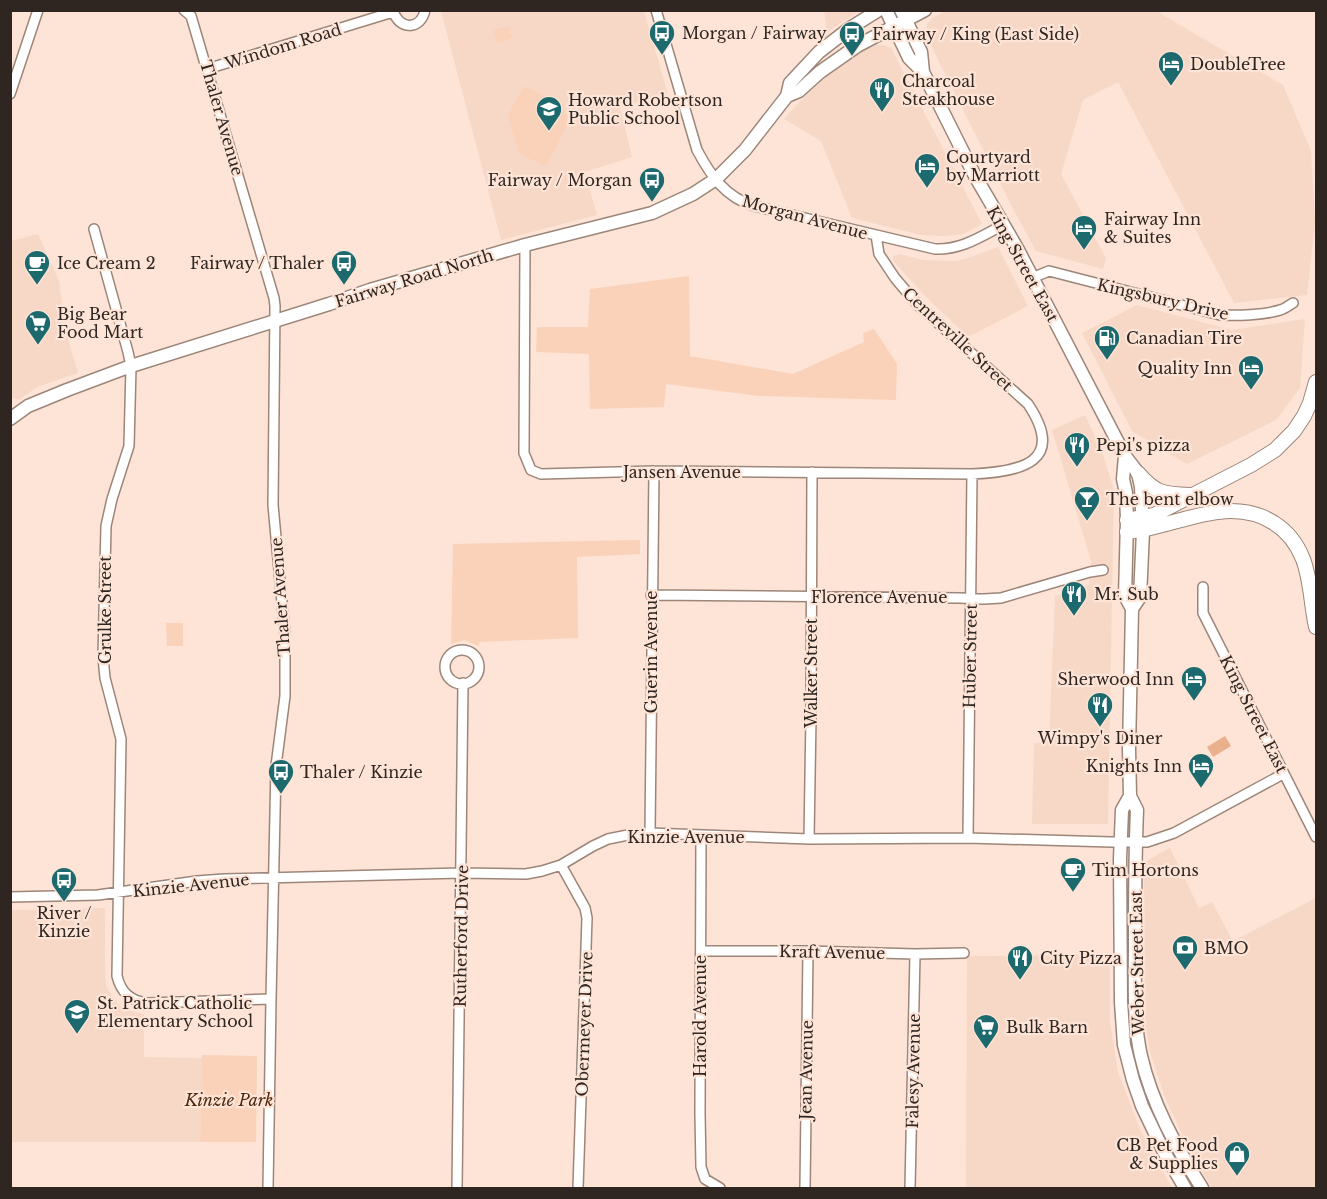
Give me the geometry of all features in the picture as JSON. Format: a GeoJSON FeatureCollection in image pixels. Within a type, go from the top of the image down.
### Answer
{"type":"FeatureCollection","features":[{"type":"Feature","properties":{"kind":"highway"},"geometry":{"type":"LineString","coordinates":[[1143,524],[1275,450],[1294,431],[1304,416],[1317,382]]}},
{"type":"Feature","properties":{"kind":"highway"},"geometry":{"type":"LineString","coordinates":[[1138,473],[1148,485],[1157,491],[1193,495]]}},
{"type":"Feature","properties":{"kind":"highway"},"geometry":{"type":"LineString","coordinates":[[1127,526],[1212,512],[1249,512],[1265,517],[1289,535],[1302,558],[1307,571],[1317,627]]}},
{"type":"Feature","properties":{"kind":"main road","name":"Fairway Road North"},"geometry":{"type":"LineString","coordinates":[[10,419],[28,406],[131,366],[370,290],[525,245],[652,213],[693,194],[716,179],[745,150],[787,96],[790,83],[819,52],[850,28],[879,10]]}},
{"type":"Feature","properties":{"kind":"main road","name":"King Street East"},"geometry":{"type":"LineString","coordinates":[[886,10],[909,58],[923,72],[975,176],[1032,278],[1125,456],[1138,473],[1143,524],[1140,597],[1132,609]]}},
{"type":"Feature","properties":{"kind":"main road","name":"Fairway Road North"},"geometry":{"type":"LineString","coordinates":[[787,96],[799,91],[820,72],[856,46],[894,26],[903,15],[925,10]]}},
{"type":"Feature","properties":{"kind":"main road","name":"King Street East"},"geometry":{"type":"LineString","coordinates":[[903,15],[921,52],[923,72]]}},
{"type":"Feature","properties":{"kind":"main road","name":"King Street East"},"geometry":{"type":"LineString","coordinates":[[1125,456],[1123,479],[1126,493],[1127,526]]}},
{"type":"Feature","properties":{"kind":"main road","name":"Weber Street East"},"geometry":{"type":"LineString","coordinates":[[1127,526],[1125,596],[1132,609],[1130,796],[1137,810],[1136,1029],[1153,1096],[1202,1188]]}},
{"type":"Feature","properties":{"kind":"main road","name":"Weber Street East"},"geometry":{"type":"LineString","coordinates":[[1130,796],[1122,810],[1121,842],[1120,950],[1124,1045],[1142,1106],[1163,1150],[1185,1188]]}},
{"type":"Feature","properties":{"kind":"street"},"geometry":{"type":"LineString","coordinates":[[11,88],[38,10]]}},
{"type":"Feature","properties":{"kind":"street","name":"Windom Road"},"geometry":{"type":"LineString","coordinates":[[207,69],[393,11],[399,22],[409,26],[419,22],[425,10]]}},
{"type":"Feature","properties":{"kind":"street","name":"Morgan Avenue"},"geometry":{"type":"LineString","coordinates":[[656,10],[698,150],[707,168],[716,179],[741,202],[935,249],[958,248],[1003,225]]}},
{"type":"Feature","properties":{"kind":"street","name":"Thaler Avenue"},"geometry":{"type":"LineString","coordinates":[[187,13],[207,69],[274,298],[273,505],[285,635],[285,696],[276,766],[268,1188]]}},
{"type":"Feature","properties":{"kind":"street","name":"Grulke Street"},"geometry":{"type":"LineString","coordinates":[[94,230],[131,366],[129,446],[112,499],[105,538],[103,657],[105,678],[121,739],[117,976],[119,985],[130,998],[147,1003],[270,999]]}},
{"type":"Feature","properties":{"kind":"street","name":"Centreville Street"},"geometry":{"type":"LineString","coordinates":[[876,236],[879,254],[895,278],[917,304],[1028,404],[1037,418],[1043,440]]}},
{"type":"Feature","properties":{"kind":"street","name":"Jansen Avenue"},"geometry":{"type":"LineString","coordinates":[[525,245],[524,453],[531,470],[541,474],[654,471],[994,473],[1020,468],[1030,463],[1041,450],[1043,440]]}},
{"type":"Feature","properties":{"kind":"street","name":"Kingsbury Drive"},"geometry":{"type":"LineString","coordinates":[[1032,278],[1048,271],[1220,315],[1238,316],[1271,312],[1293,303]]}},
{"type":"Feature","properties":{"kind":"street","name":"Guerin Avenue"},"geometry":{"type":"LineString","coordinates":[[650,833],[654,471]]}},
{"type":"Feature","properties":{"kind":"street","name":"Walker Street"},"geometry":{"type":"LineString","coordinates":[[808,839],[812,472]]}},
{"type":"Feature","properties":{"kind":"street","name":"Huber Street"},"geometry":{"type":"LineString","coordinates":[[968,838],[972,474]]}},
{"type":"Feature","properties":{"kind":"street","name":"Florence Avenue"},"geometry":{"type":"LineString","coordinates":[[651,595],[984,599],[1001,598],[1103,570]]}},
{"type":"Feature","properties":{"kind":"street","name":"King Street East"},"geometry":{"type":"LineString","coordinates":[[1203,587],[1203,613],[1317,837]]}},
{"type":"Feature","properties":{"kind":"street","name":"Rutherford Drive"},"geometry":{"type":"LineString","coordinates":[[457,1188],[464,683]]}},
{"type":"Feature","properties":{"kind":"street","name":"Kinzie Avenue"},"geometry":{"type":"LineString","coordinates":[[10,897],[119,893],[198,881],[274,877],[526,874],[542,872],[561,865],[608,839],[650,833],[808,839],[968,838],[1136,842],[1156,840],[1174,833],[1283,774]]}},
{"type":"Feature","properties":{"kind":"street","name":"Harold Avenue"},"geometry":{"type":"LineString","coordinates":[[701,835],[701,1167],[705,1179],[720,1188]]}},
{"type":"Feature","properties":{"kind":"street","name":"Obermeyer Drive"},"geometry":{"type":"LineString","coordinates":[[561,865],[585,908],[587,918],[578,1188]]}},
{"type":"Feature","properties":{"kind":"street","name":"Kraft Avenue"},"geometry":{"type":"LineString","coordinates":[[701,951],[964,953]]}},
{"type":"Feature","properties":{"kind":"street","name":"Jean Avenue"},"geometry":{"type":"LineString","coordinates":[[805,1188],[808,951]]}},
{"type":"Feature","properties":{"kind":"street","name":"Falesy Avenue"},"geometry":{"type":"LineString","coordinates":[[910,1188],[915,954]]}},
{"type":"Feature","properties":{"kind":"shaded area"},"geometry":{"type":"Polygon","coordinates":[[[824,10],[859,10],[859,11],[827,32],[824,10]]]}},
{"type":"Feature","properties":{"kind":"shaded area","name":"Howard Robertson Public School"},"geometry":{"type":"Polygon","coordinates":[[[441,11],[644,11],[668,94],[620,107],[632,157],[585,172],[597,215],[501,240],[441,11]]]}},
{"type":"Feature","properties":{"kind":"shaded area"},"geometry":{"type":"Polygon","coordinates":[[[946,11],[1159,11],[1283,85],[1311,151],[1315,222],[1307,295],[1234,303],[1118,82],[1083,100],[1061,174],[1106,258],[1103,269],[1036,251],[927,38],[927,24],[932,18],[946,11]]]}},
{"type":"Feature","properties":{"kind":"shaded area"},"geometry":{"type":"Polygon","coordinates":[[[877,45],[891,48],[982,224],[964,234],[921,235],[852,218],[821,141],[784,119],[832,72],[866,49],[877,45]]]}},
{"type":"Feature","properties":{"kind":"shaded area"},"geometry":{"type":"Polygon","coordinates":[[[38,234],[59,281],[66,332],[78,373],[37,387],[19,400],[11,397],[11,241],[38,234]]]}},
{"type":"Feature","properties":{"kind":"shaded area"},"geometry":{"type":"Polygon","coordinates":[[[998,247],[1028,306],[968,337],[893,261],[893,256],[899,254],[923,260],[956,261],[998,247]]]}},
{"type":"Feature","properties":{"kind":"shaded area"},"geometry":{"type":"Polygon","coordinates":[[[1137,305],[1232,330],[1305,319],[1300,388],[1276,420],[1187,464],[1132,431],[1082,333],[1137,305]]]}},
{"type":"Feature","properties":{"kind":"shaded area"},"geometry":{"type":"Polygon","coordinates":[[[1085,415],[1102,451],[1114,490],[1108,824],[1032,824],[1034,743],[1049,742],[1055,596],[1089,585],[1091,561],[1052,430],[1085,415]]]}},
{"type":"Feature","properties":{"kind":"shaded area"},"geometry":{"type":"Polygon","coordinates":[[[1225,736],[1231,746],[1213,757],[1207,747],[1225,736]]]}},
{"type":"Feature","properties":{"kind":"shaded area"},"geometry":{"type":"Polygon","coordinates":[[[1170,848],[1199,908],[1212,902],[1233,941],[1316,898],[1316,1188],[1211,1188],[1164,1095],[1150,1052],[1145,1023],[1144,868],[1146,861],[1170,848]]]}},
{"type":"Feature","properties":{"kind":"shaded area","name":"St. Patrick Catholic Elementary School"},"geometry":{"type":"Polygon","coordinates":[[[105,908],[106,985],[119,1005],[144,1014],[144,1057],[202,1058],[200,1142],[11,1142],[11,910],[105,908]]]}},
{"type":"Feature","properties":{"kind":"shaded area"},"geometry":{"type":"Polygon","coordinates":[[[1110,955],[1110,1022],[1118,1072],[1140,1129],[1172,1188],[966,1188],[967,956],[1110,955]]]}},
{"type":"Feature","properties":{"kind":"green space"},"geometry":{"type":"Polygon","coordinates":[[[509,26],[512,38],[497,43],[493,30],[509,26]]]}},
{"type":"Feature","properties":{"kind":"green space"},"geometry":{"type":"Polygon","coordinates":[[[524,86],[564,106],[568,124],[546,166],[519,154],[508,115],[524,86]]]}},
{"type":"Feature","properties":{"kind":"green space"},"geometry":{"type":"Polygon","coordinates":[[[689,276],[690,356],[793,374],[864,342],[863,333],[874,329],[897,364],[896,400],[759,396],[666,384],[664,407],[590,409],[589,354],[536,352],[537,327],[588,327],[590,289],[689,276]]]}},
{"type":"Feature","properties":{"kind":"green space"},"geometry":{"type":"Polygon","coordinates":[[[640,540],[640,554],[577,557],[578,638],[479,642],[479,646],[464,640],[451,644],[453,544],[640,540]]]}},
{"type":"Feature","properties":{"kind":"green space"},"geometry":{"type":"Polygon","coordinates":[[[166,623],[183,623],[183,646],[167,646],[166,623]]]}},
{"type":"Feature","properties":{"kind":"green space","name":"Kinzie Park"},"geometry":{"type":"Polygon","coordinates":[[[202,1055],[257,1056],[256,1142],[200,1142],[202,1055]]]}},
{"type":"Feature","properties":{"kind":"place","name":"Morgan / Fairway"},"geometry":{"type":"Point","coordinates":[662,56]}},
{"type":"Feature","properties":{"kind":"place","name":"Fairway / King (East Side)"},"geometry":{"type":"Point","coordinates":[852,57]}},
{"type":"Feature","properties":{"kind":"place","name":"DoubleTree"},"geometry":{"type":"Point","coordinates":[1171,87]}},
{"type":"Feature","properties":{"kind":"place","name":"Charcoal Steakhouse"},"geometry":{"type":"Point","coordinates":[882,113]}},
{"type":"Feature","properties":{"kind":"place","name":"Howard Robertson Public School"},"geometry":{"type":"Point","coordinates":[549,132]}},
{"type":"Feature","properties":{"kind":"place","name":"Courtyard by Marriott"},"geometry":{"type":"Point","coordinates":[927,189]}},
{"type":"Feature","properties":{"kind":"place","name":"Fairway / Morgan"},"geometry":{"type":"Point","coordinates":[652,203]}},
{"type":"Feature","properties":{"kind":"place","name":"Fairway Inn & Suites"},"geometry":{"type":"Point","coordinates":[1084,251]}},
{"type":"Feature","properties":{"kind":"place","name":"Ice Cream 2"},"geometry":{"type":"Point","coordinates":[37,286]}},
{"type":"Feature","properties":{"kind":"place","name":"Fairway / Thaler"},"geometry":{"type":"Point","coordinates":[344,286]}},
{"type":"Feature","properties":{"kind":"place","name":"Big Bear Food Mart"},"geometry":{"type":"Point","coordinates":[38,346]}},
{"type":"Feature","properties":{"kind":"place","name":"Canadian Tire"},"geometry":{"type":"Point","coordinates":[1107,361]}},
{"type":"Feature","properties":{"kind":"place","name":"Quality Inn"},"geometry":{"type":"Point","coordinates":[1251,391]}},
{"type":"Feature","properties":{"kind":"place","name":"Pepi's pizza"},"geometry":{"type":"Point","coordinates":[1077,468]}},
{"type":"Feature","properties":{"kind":"place","name":"The bent elbow"},"geometry":{"type":"Point","coordinates":[1087,522]}},
{"type":"Feature","properties":{"kind":"place","name":"Mr. Sub"},"geometry":{"type":"Point","coordinates":[1074,617]}},
{"type":"Feature","properties":{"kind":"place","name":"Sherwood Inn"},"geometry":{"type":"Point","coordinates":[1194,702]}},
{"type":"Feature","properties":{"kind":"place","name":"Wimpy's Diner"},"geometry":{"type":"Point","coordinates":[1100,728]}},
{"type":"Feature","properties":{"kind":"place","name":"Knights Inn"},"geometry":{"type":"Point","coordinates":[1201,789]}},
{"type":"Feature","properties":{"kind":"place","name":"Thaler / Kinzie"},"geometry":{"type":"Point","coordinates":[281,795]}},
{"type":"Feature","properties":{"kind":"place","name":"Tim Hortons"},"geometry":{"type":"Point","coordinates":[1073,893]}},
{"type":"Feature","properties":{"kind":"place","name":"River / Kinzie"},"geometry":{"type":"Point","coordinates":[64,903]}},
{"type":"Feature","properties":{"kind":"place","name":"BMO"},"geometry":{"type":"Point","coordinates":[1185,971]}},
{"type":"Feature","properties":{"kind":"place","name":"City Pizza"},"geometry":{"type":"Point","coordinates":[1020,981]}},
{"type":"Feature","properties":{"kind":"place","name":"St. Patrick Catholic Elementary School"},"geometry":{"type":"Point","coordinates":[77,1035]}},
{"type":"Feature","properties":{"kind":"place","name":"Bulk Barn"},"geometry":{"type":"Point","coordinates":[986,1050]}},
{"type":"Feature","properties":{"kind":"place","name":"CB Pet Food & Supplies"},"geometry":{"type":"Point","coordinates":[1237,1177]}}]}
